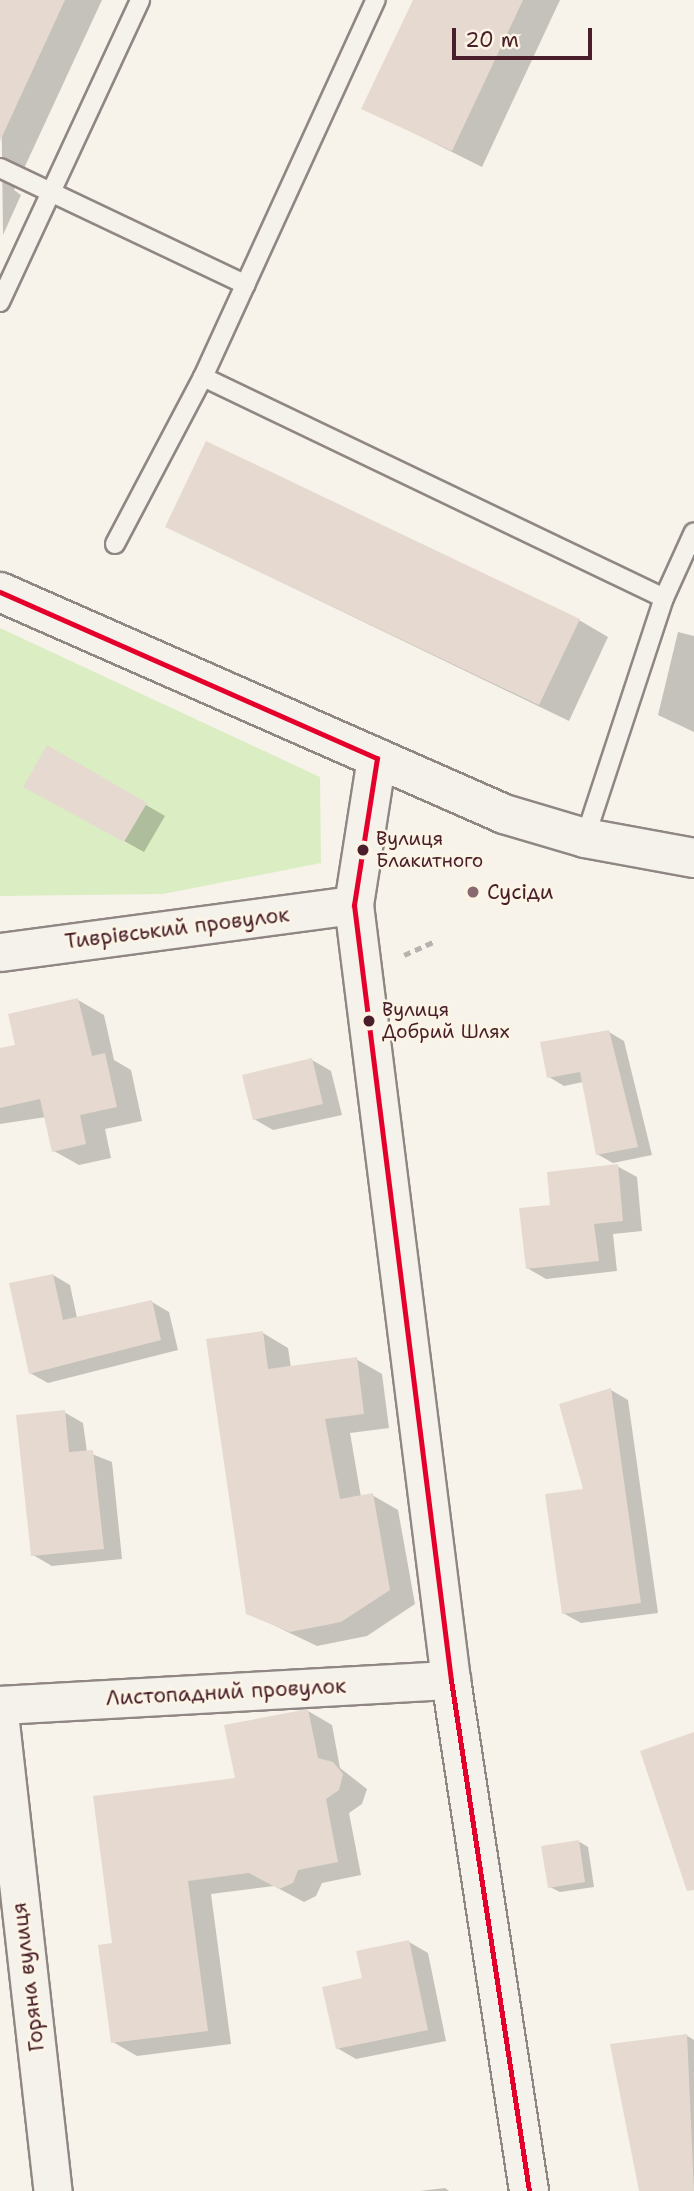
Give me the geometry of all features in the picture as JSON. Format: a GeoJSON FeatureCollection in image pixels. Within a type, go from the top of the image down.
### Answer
{"type":"FeatureCollection","features":[{"type":"Feature","properties":{"kind":"street"},"geometry":{"type":"LineString","coordinates":[[0,593],[504,814],[585,838],[694,858]]}},
{"type":"Feature","properties":{"kind":"street"},"geometry":{"type":"LineString","coordinates":[[377,758],[354,905],[451,1679],[530,2191]]}},
{"type":"Feature","properties":{"kind":"street","name":"Тиврівський провулок"},"geometry":{"type":"LineString","coordinates":[[0,952],[354,905]]}},
{"type":"Feature","properties":{"kind":"street","name":"Листопадний провулок"},"geometry":{"type":"LineString","coordinates":[[0,1705],[451,1679]]}},
{"type":"Feature","properties":{"kind":"street","name":"Горяна вулиця"},"geometry":{"type":"LineString","coordinates":[[1,1744],[53,2191]]}},
{"type":"Feature","properties":{"kind":"lane"},"geometry":{"type":"LineString","coordinates":[[0,302],[140,0]]}},
{"type":"Feature","properties":{"kind":"lane"},"geometry":{"type":"LineString","coordinates":[[115,544],[204,377],[376,0]]}},
{"type":"Feature","properties":{"kind":"lane"},"geometry":{"type":"LineString","coordinates":[[0,168],[246,285]]}},
{"type":"Feature","properties":{"kind":"lane"},"geometry":{"type":"LineString","coordinates":[[204,377],[664,598]]}},
{"type":"Feature","properties":{"kind":"lane"},"geometry":{"type":"LineString","coordinates":[[585,838],[664,598],[694,532]]}},
{"type":"Feature","properties":{"kind":"green space"},"geometry":{"type":"Polygon","coordinates":[[[0,628],[320,777],[321,863],[163,894],[0,896],[0,628]]]}},
{"type":"Feature","properties":{"kind":"building"},"geometry":{"type":"Polygon","coordinates":[[[0,0],[65,0],[0,141],[0,0]]]}},
{"type":"Feature","properties":{"kind":"building"},"geometry":{"type":"Polygon","coordinates":[[[413,0],[523,0],[452,151],[361,109],[413,0]]]}},
{"type":"Feature","properties":{"kind":"building"},"geometry":{"type":"Polygon","coordinates":[[[206,441],[580,619],[539,705],[165,527],[206,441]]]}},
{"type":"Feature","properties":{"kind":"building"},"geometry":{"type":"Polygon","coordinates":[[[47,745],[147,803],[124,842],[23,787],[47,745]]]}},
{"type":"Feature","properties":{"kind":"building"},"geometry":{"type":"Polygon","coordinates":[[[78,998],[92,1056],[105,1053],[117,1107],[80,1115],[86,1144],[52,1152],[40,1099],[0,1108],[0,1048],[15,1045],[8,1014],[78,998]]]}},
{"type":"Feature","properties":{"kind":"building"},"geometry":{"type":"Polygon","coordinates":[[[609,1030],[638,1147],[596,1155],[580,1072],[547,1078],[540,1042],[609,1030]]]}},
{"type":"Feature","properties":{"kind":"building"},"geometry":{"type":"Polygon","coordinates":[[[312,1058],[323,1104],[253,1120],[242,1075],[312,1058]]]}},
{"type":"Feature","properties":{"kind":"building"},"geometry":{"type":"Polygon","coordinates":[[[618,1164],[623,1221],[594,1224],[599,1261],[526,1269],[519,1208],[550,1205],[547,1172],[618,1164]]]}},
{"type":"Feature","properties":{"kind":"building"},"geometry":{"type":"Polygon","coordinates":[[[53,1274],[63,1320],[152,1300],[161,1340],[29,1374],[9,1283],[53,1274]]]}},
{"type":"Feature","properties":{"kind":"building"},"geometry":{"type":"Polygon","coordinates":[[[263,1331],[268,1369],[357,1357],[364,1414],[325,1419],[340,1499],[373,1493],[390,1590],[341,1622],[290,1632],[246,1614],[206,1339],[263,1331]]]}},
{"type":"Feature","properties":{"kind":"building"},"geometry":{"type":"Polygon","coordinates":[[[611,1388],[641,1603],[562,1614],[545,1494],[583,1489],[559,1404],[611,1388]]]}},
{"type":"Feature","properties":{"kind":"building"},"geometry":{"type":"Polygon","coordinates":[[[65,1410],[69,1452],[93,1450],[104,1549],[31,1556],[16,1415],[65,1410]]]}},
{"type":"Feature","properties":{"kind":"building"},"geometry":{"type":"Polygon","coordinates":[[[308,1709],[318,1758],[333,1762],[343,1774],[339,1790],[326,1799],[338,1862],[298,1870],[293,1883],[279,1889],[249,1873],[188,1881],[208,2031],[111,2043],[98,1945],[112,1943],[93,1796],[235,1778],[224,1725],[308,1709]]]}},
{"type":"Feature","properties":{"kind":"building"},"geometry":{"type":"Polygon","coordinates":[[[694,1732],[694,1890],[687,1891],[640,1751],[694,1732]]]}},
{"type":"Feature","properties":{"kind":"building"},"geometry":{"type":"Polygon","coordinates":[[[579,1840],[585,1882],[548,1888],[541,1846],[579,1840]]]}},
{"type":"Feature","properties":{"kind":"building"},"geometry":{"type":"Polygon","coordinates":[[[409,1940],[428,2030],[336,2049],[322,1987],[362,1978],[356,1951],[409,1940]]]}},
{"type":"Feature","properties":{"kind":"building"},"geometry":{"type":"Polygon","coordinates":[[[687,2034],[694,2191],[639,2191],[610,2044],[687,2034]]]}},
{"type":"Feature","properties":{"kind":"transit line"},"geometry":{"type":"LineString","coordinates":[[0,592],[377,758]]}},
{"type":"Feature","properties":{"kind":"transit line"},"geometry":{"type":"LineString","coordinates":[[377,758],[354,905],[451,1680],[529,2191]]}},
{"type":"Feature","properties":{"kind":"place","name":"Вулиця Блакитного"},"geometry":{"type":"Point","coordinates":[363,850]}},
{"type":"Feature","properties":{"kind":"place","name":"Сусіди"},"geometry":{"type":"Point","coordinates":[473,892]}},
{"type":"Feature","properties":{"kind":"place","name":"Вулиця Добрий Шлях"},"geometry":{"type":"Point","coordinates":[369,1021]}}]}
